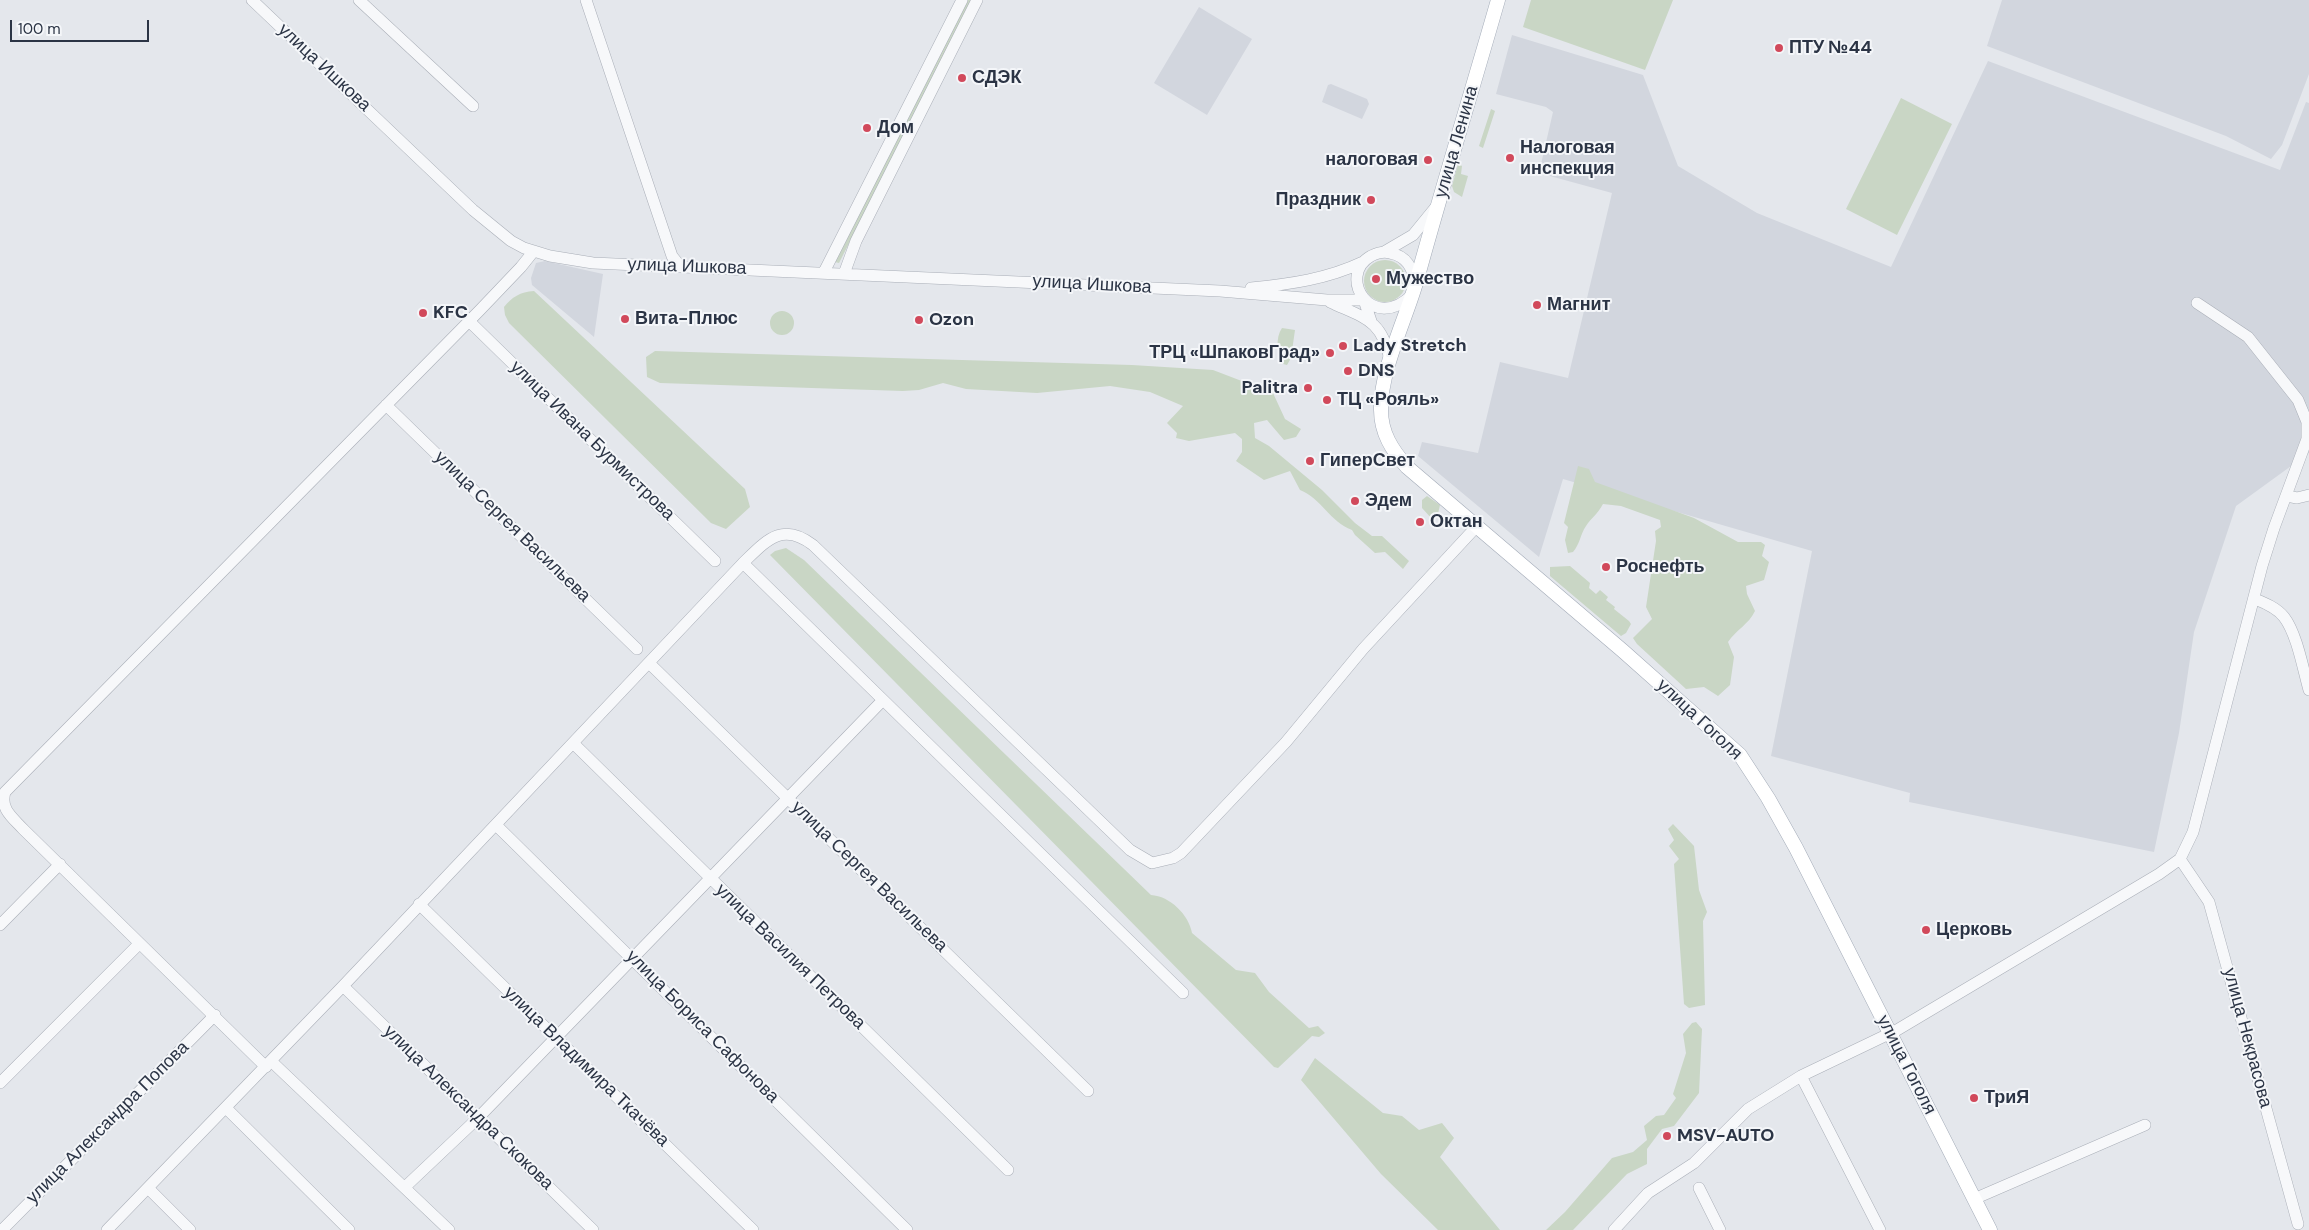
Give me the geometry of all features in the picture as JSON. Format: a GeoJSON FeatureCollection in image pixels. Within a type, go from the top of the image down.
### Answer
{"type":"FeatureCollection","features":[{"type":"Feature","properties":{"kind":"main road","name":"улица Ленина"},"geometry":{"type":"LineString","coordinates":[[1414,289],[1498,0]]}},
{"type":"Feature","properties":{"kind":"main road","name":"улица Гоголя"},"geometry":{"type":"LineString","coordinates":[[1414,289],[1390,361],[1381,408],[1383,429],[1388,442],[1407,467],[1680,700],[1740,755],[1768,798],[1796,848],[1990,1230]]}},
{"type":"Feature","properties":{"kind":"street","name":"улица Ишкова"},"geometry":{"type":"LineString","coordinates":[[252,0],[474,210],[511,241],[533,252],[593,263],[1220,290],[1327,300],[1364,300]]}},
{"type":"Feature","properties":{"kind":"street"},"geometry":{"type":"LineString","coordinates":[[359,0],[474,106]]}},
{"type":"Feature","properties":{"kind":"street"},"geometry":{"type":"LineString","coordinates":[[586,0],[672,256],[680,266]]}},
{"type":"Feature","properties":{"kind":"street"},"geometry":{"type":"LineString","coordinates":[[824,272],[962,0]]}},
{"type":"Feature","properties":{"kind":"street"},"geometry":{"type":"LineString","coordinates":[[844,274],[856,241],[977,0]]}},
{"type":"Feature","properties":{"kind":"street"},"geometry":{"type":"LineString","coordinates":[[1383,252],[1397,254],[1404,259],[1411,268],[1414,289],[1399,306],[1390,309],[1376,308],[1364,300],[1357,286],[1357,277],[1363,262],[1383,252],[1397,246],[1413,235],[1440,200]]}},
{"type":"Feature","properties":{"kind":"street"},"geometry":{"type":"LineString","coordinates":[[449,1230],[406,1187],[268,1064],[139,944],[2,807],[2,800],[5,792],[469,321],[533,252]]}},
{"type":"Feature","properties":{"kind":"street","name":"улица Ишкова"},"geometry":{"type":"LineString","coordinates":[[1220,290],[1286,285],[1324,277],[1363,262]]}},
{"type":"Feature","properties":{"kind":"street"},"geometry":{"type":"LineString","coordinates":[[1327,300],[1371,320]]}},
{"type":"Feature","properties":{"kind":"street","name":"улица Гоголя"},"geometry":{"type":"LineString","coordinates":[[1364,300],[1371,320],[1387,345],[1390,361]]}},
{"type":"Feature","properties":{"kind":"street"},"geometry":{"type":"LineString","coordinates":[[1614,1230],[1648,1193],[1694,1164],[1748,1109],[1801,1076],[1890,1034],[2159,874],[2180,859],[2193,832],[2274,528],[2308,437],[2307,422],[2298,400],[2248,337],[2197,303]]}},
{"type":"Feature","properties":{"kind":"street","name":"улица Ивана Бурмистрова"},"geometry":{"type":"LineString","coordinates":[[469,321],[716,562]]}},
{"type":"Feature","properties":{"kind":"street","name":"улица Сергея Васильева"},"geometry":{"type":"LineString","coordinates":[[386,405],[637,649]]}},
{"type":"Feature","properties":{"kind":"street"},"geometry":{"type":"LineString","coordinates":[[2286,496],[2297,498],[2309,495]]}},
{"type":"Feature","properties":{"kind":"street"},"geometry":{"type":"LineString","coordinates":[[107,1230],[343,986],[743,563],[772,537],[787,533],[801,536],[1130,850],[1152,863],[1173,858],[1181,852],[1286,742],[1363,648],[1477,526]]}},
{"type":"Feature","properties":{"kind":"street"},"geometry":{"type":"LineString","coordinates":[[743,563],[882,701],[1183,993]]}},
{"type":"Feature","properties":{"kind":"street"},"geometry":{"type":"LineString","coordinates":[[2255,599],[2271,606],[2284,616],[2291,630],[2309,690]]}},
{"type":"Feature","properties":{"kind":"street","name":"улица Сергея Васильева"},"geometry":{"type":"LineString","coordinates":[[648,663],[789,798],[1088,1091]]}},
{"type":"Feature","properties":{"kind":"street"},"geometry":{"type":"LineString","coordinates":[[406,1187],[478,1118],[708,878],[789,798],[882,701]]}},
{"type":"Feature","properties":{"kind":"street","name":"улица Василия Петрова"},"geometry":{"type":"LineString","coordinates":[[573,743],[708,878],[1008,1170]]}},
{"type":"Feature","properties":{"kind":"street","name":"улица Бориса Сафонова"},"geometry":{"type":"LineString","coordinates":[[496,825],[907,1230]]}},
{"type":"Feature","properties":{"kind":"street","name":"улица Некрасова"},"geometry":{"type":"LineString","coordinates":[[2180,859],[2209,902],[2298,1224]]}},
{"type":"Feature","properties":{"kind":"street"},"geometry":{"type":"LineString","coordinates":[[0,925],[60,864]]}},
{"type":"Feature","properties":{"kind":"street","name":"улица Владимира Ткачёва"},"geometry":{"type":"LineString","coordinates":[[419,904],[753,1230]]}},
{"type":"Feature","properties":{"kind":"street"},"geometry":{"type":"LineString","coordinates":[[0,1083],[139,944]]}},
{"type":"Feature","properties":{"kind":"street","name":"улица Александра Скокова"},"geometry":{"type":"LineString","coordinates":[[343,986],[593,1230]]}},
{"type":"Feature","properties":{"kind":"street","name":"улица Александра Попова"},"geometry":{"type":"LineString","coordinates":[[2,1230],[215,1015]]}},
{"type":"Feature","properties":{"kind":"street"},"geometry":{"type":"LineString","coordinates":[[1801,1076],[1880,1230]]}},
{"type":"Feature","properties":{"kind":"street"},"geometry":{"type":"LineString","coordinates":[[226,1108],[349,1230]]}},
{"type":"Feature","properties":{"kind":"street"},"geometry":{"type":"LineString","coordinates":[[1974,1199],[2145,1125]]}},
{"type":"Feature","properties":{"kind":"street"},"geometry":{"type":"LineString","coordinates":[[148,1188],[190,1230]]}},
{"type":"Feature","properties":{"kind":"street"},"geometry":{"type":"LineString","coordinates":[[1699,1188],[1720,1230]]}},
{"type":"Feature","properties":{"kind":"shaded area"},"geometry":{"type":"Polygon","coordinates":[[[2002,0],[2309,0],[2309,74],[2282,145],[2271,159],[2226,136],[1987,46],[2002,0]]]}},
{"type":"Feature","properties":{"kind":"shaded area"},"geometry":{"type":"Polygon","coordinates":[[[1199,7],[1252,39],[1207,115],[1154,83],[1199,7]]]}},
{"type":"Feature","properties":{"kind":"shaded area"},"geometry":{"type":"Polygon","coordinates":[[[1512,35],[1643,75],[1678,166],[1757,213],[1891,267],[1988,61],[2280,170],[2306,102],[2309,103],[2309,453],[2236,506],[2194,632],[2179,733],[2154,852],[1909,802],[1910,793],[1771,756],[1812,551],[1563,479],[1539,557],[1418,456],[1422,442],[1478,453],[1500,362],[1568,378],[1612,193],[1539,173],[1553,112],[1546,107],[1496,94],[1512,35]]]}},
{"type":"Feature","properties":{"kind":"shaded area"},"geometry":{"type":"Polygon","coordinates":[[[1331,84],[1367,99],[1369,104],[1362,119],[1322,102],[1328,85],[1331,84]]]}},
{"type":"Feature","properties":{"kind":"shaded area"},"geometry":{"type":"Polygon","coordinates":[[[545,261],[603,274],[594,337],[532,285],[531,278],[536,263],[545,261]]]}},
{"type":"Feature","properties":{"kind":"green space"},"geometry":{"type":"Polygon","coordinates":[[[967,0],[972,0],[839,263],[835,262],[967,0]]]}},
{"type":"Feature","properties":{"kind":"green space"},"geometry":{"type":"Polygon","coordinates":[[[1531,0],[1673,0],[1645,70],[1523,27],[1531,0]]]}},
{"type":"Feature","properties":{"kind":"green space"},"geometry":{"type":"Polygon","coordinates":[[[1901,98],[1952,124],[1897,235],[1846,209],[1901,98]]]}},
{"type":"Feature","properties":{"kind":"green space"},"geometry":{"type":"Polygon","coordinates":[[[1491,109],[1495,111],[1483,148],[1479,146],[1491,109]]]}},
{"type":"Feature","properties":{"kind":"green space"},"geometry":{"type":"Polygon","coordinates":[[[1458,164],[1462,166],[1461,174],[1468,176],[1462,197],[1454,192],[1452,186],[1458,164]]]}},
{"type":"Feature","properties":{"kind":"green space"},"geometry":{"type":"Polygon","coordinates":[[[1381,260],[1389,260],[1400,266],[1406,281],[1400,296],[1389,302],[1381,302],[1370,296],[1364,285],[1364,277],[1370,266],[1381,260]]]}},
{"type":"Feature","properties":{"kind":"green space"},"geometry":{"type":"Polygon","coordinates":[[[534,291],[745,489],[750,507],[726,529],[711,523],[509,323],[504,307],[517,296],[534,291]]]}},
{"type":"Feature","properties":{"kind":"green space"},"geometry":{"type":"Polygon","coordinates":[[[782,311],[790,315],[794,323],[790,331],[782,335],[774,331],[770,323],[774,315],[782,311]]]}},
{"type":"Feature","properties":{"kind":"green space"},"geometry":{"type":"Polygon","coordinates":[[[1282,328],[1295,330],[1291,358],[1287,365],[1283,364],[1278,351],[1278,337],[1282,328]]]}},
{"type":"Feature","properties":{"kind":"green space"},"geometry":{"type":"Polygon","coordinates":[[[655,351],[1132,365],[1213,370],[1273,393],[1285,419],[1301,429],[1296,437],[1284,440],[1267,420],[1254,423],[1255,438],[1269,446],[1322,490],[1355,523],[1372,536],[1382,536],[1409,561],[1403,569],[1385,552],[1375,553],[1352,530],[1338,522],[1314,498],[1300,490],[1290,471],[1264,480],[1236,461],[1242,452],[1242,439],[1235,433],[1189,441],[1176,438],[1177,433],[1167,423],[1183,406],[1150,392],[1110,386],[1037,393],[966,389],[943,383],[919,390],[903,391],[660,383],[647,377],[646,357],[655,351]]]}},
{"type":"Feature","properties":{"kind":"green space"},"geometry":{"type":"Polygon","coordinates":[[[1578,466],[1589,469],[1595,482],[1694,518],[1738,542],[1761,542],[1765,545],[1762,556],[1769,562],[1764,580],[1746,586],[1747,594],[1755,611],[1728,642],[1734,657],[1730,685],[1718,696],[1704,687],[1686,689],[1637,644],[1633,638],[1652,619],[1646,607],[1656,541],[1655,531],[1661,527],[1660,520],[1621,506],[1603,504],[1586,526],[1573,552],[1568,553],[1565,540],[1568,527],[1564,523],[1578,466]]]}},
{"type":"Feature","properties":{"kind":"green space"},"geometry":{"type":"Polygon","coordinates":[[[1427,496],[1440,505],[1437,518],[1432,519],[1422,508],[1422,500],[1427,496]]]}},
{"type":"Feature","properties":{"kind":"green space"},"geometry":{"type":"Polygon","coordinates":[[[786,548],[804,560],[1151,895],[1165,899],[1178,908],[1187,920],[1192,933],[1236,970],[1255,973],[1269,992],[1309,1028],[1318,1026],[1325,1033],[1319,1037],[1312,1036],[1278,1068],[1274,1067],[770,555],[775,551],[786,548]]]}},
{"type":"Feature","properties":{"kind":"green space"},"geometry":{"type":"Polygon","coordinates":[[[1570,566],[1590,583],[1589,588],[1596,594],[1600,590],[1608,597],[1606,600],[1629,621],[1631,624],[1626,633],[1621,636],[1550,576],[1550,567],[1570,566]]]}},
{"type":"Feature","properties":{"kind":"green space"},"geometry":{"type":"Polygon","coordinates":[[[1673,824],[1694,846],[1699,890],[1707,912],[1703,921],[1705,1005],[1689,1008],[1684,1004],[1674,864],[1679,859],[1669,846],[1674,840],[1668,829],[1673,824]]]}},
{"type":"Feature","properties":{"kind":"green space"},"geometry":{"type":"Polygon","coordinates":[[[1696,1022],[1702,1029],[1699,1093],[1674,1126],[1662,1129],[1647,1149],[1647,1164],[1627,1174],[1573,1230],[1546,1230],[1565,1212],[1612,1158],[1633,1152],[1647,1140],[1644,1126],[1656,1116],[1664,1115],[1676,1098],[1673,1094],[1686,1053],[1683,1034],[1692,1023],[1696,1022]]]}},
{"type":"Feature","properties":{"kind":"green space"},"geometry":{"type":"Polygon","coordinates":[[[1315,1058],[1383,1113],[1402,1116],[1419,1130],[1442,1123],[1454,1138],[1440,1157],[1500,1230],[1438,1230],[1381,1174],[1301,1080],[1315,1058]]]}},
{"type":"Feature","properties":{"kind":"place","name":"ПТУ №44"},"geometry":{"type":"Point","coordinates":[1779,48]}},
{"type":"Feature","properties":{"kind":"place","name":"СДЭК"},"geometry":{"type":"Point","coordinates":[962,78]}},
{"type":"Feature","properties":{"kind":"place","name":"Дом"},"geometry":{"type":"Point","coordinates":[867,128]}},
{"type":"Feature","properties":{"kind":"place","name":"Налоговая инспекция"},"geometry":{"type":"Point","coordinates":[1510,158]}},
{"type":"Feature","properties":{"kind":"place","name":"налоговая"},"geometry":{"type":"Point","coordinates":[1428,160]}},
{"type":"Feature","properties":{"kind":"place","name":"Праздник"},"geometry":{"type":"Point","coordinates":[1371,200]}},
{"type":"Feature","properties":{"kind":"place","name":"Мужество"},"geometry":{"type":"Point","coordinates":[1376,279]}},
{"type":"Feature","properties":{"kind":"place","name":"Магнит"},"geometry":{"type":"Point","coordinates":[1537,305]}},
{"type":"Feature","properties":{"kind":"place","name":"KFC"},"geometry":{"type":"Point","coordinates":[423,313]}},
{"type":"Feature","properties":{"kind":"place","name":"Вита-Плюс"},"geometry":{"type":"Point","coordinates":[625,319]}},
{"type":"Feature","properties":{"kind":"place","name":"Ozon"},"geometry":{"type":"Point","coordinates":[919,320]}},
{"type":"Feature","properties":{"kind":"place","name":"Lady Stretch"},"geometry":{"type":"Point","coordinates":[1343,346]}},
{"type":"Feature","properties":{"kind":"place","name":"ТРЦ «ШпаковГрад»"},"geometry":{"type":"Point","coordinates":[1330,353]}},
{"type":"Feature","properties":{"kind":"place","name":"DNS"},"geometry":{"type":"Point","coordinates":[1348,371]}},
{"type":"Feature","properties":{"kind":"place","name":"Palitra"},"geometry":{"type":"Point","coordinates":[1308,388]}},
{"type":"Feature","properties":{"kind":"place","name":"ТЦ «Рояль»"},"geometry":{"type":"Point","coordinates":[1327,400]}},
{"type":"Feature","properties":{"kind":"place","name":"ГиперСвет"},"geometry":{"type":"Point","coordinates":[1310,461]}},
{"type":"Feature","properties":{"kind":"place","name":"Эдем"},"geometry":{"type":"Point","coordinates":[1355,501]}},
{"type":"Feature","properties":{"kind":"place","name":"Октан"},"geometry":{"type":"Point","coordinates":[1420,522]}},
{"type":"Feature","properties":{"kind":"place","name":"Роснефть"},"geometry":{"type":"Point","coordinates":[1606,567]}},
{"type":"Feature","properties":{"kind":"place","name":"Церковь"},"geometry":{"type":"Point","coordinates":[1926,930]}},
{"type":"Feature","properties":{"kind":"place","name":"ТриЯ"},"geometry":{"type":"Point","coordinates":[1974,1098]}},
{"type":"Feature","properties":{"kind":"place","name":"MSV-AUTO"},"geometry":{"type":"Point","coordinates":[1667,1136]}}]}
